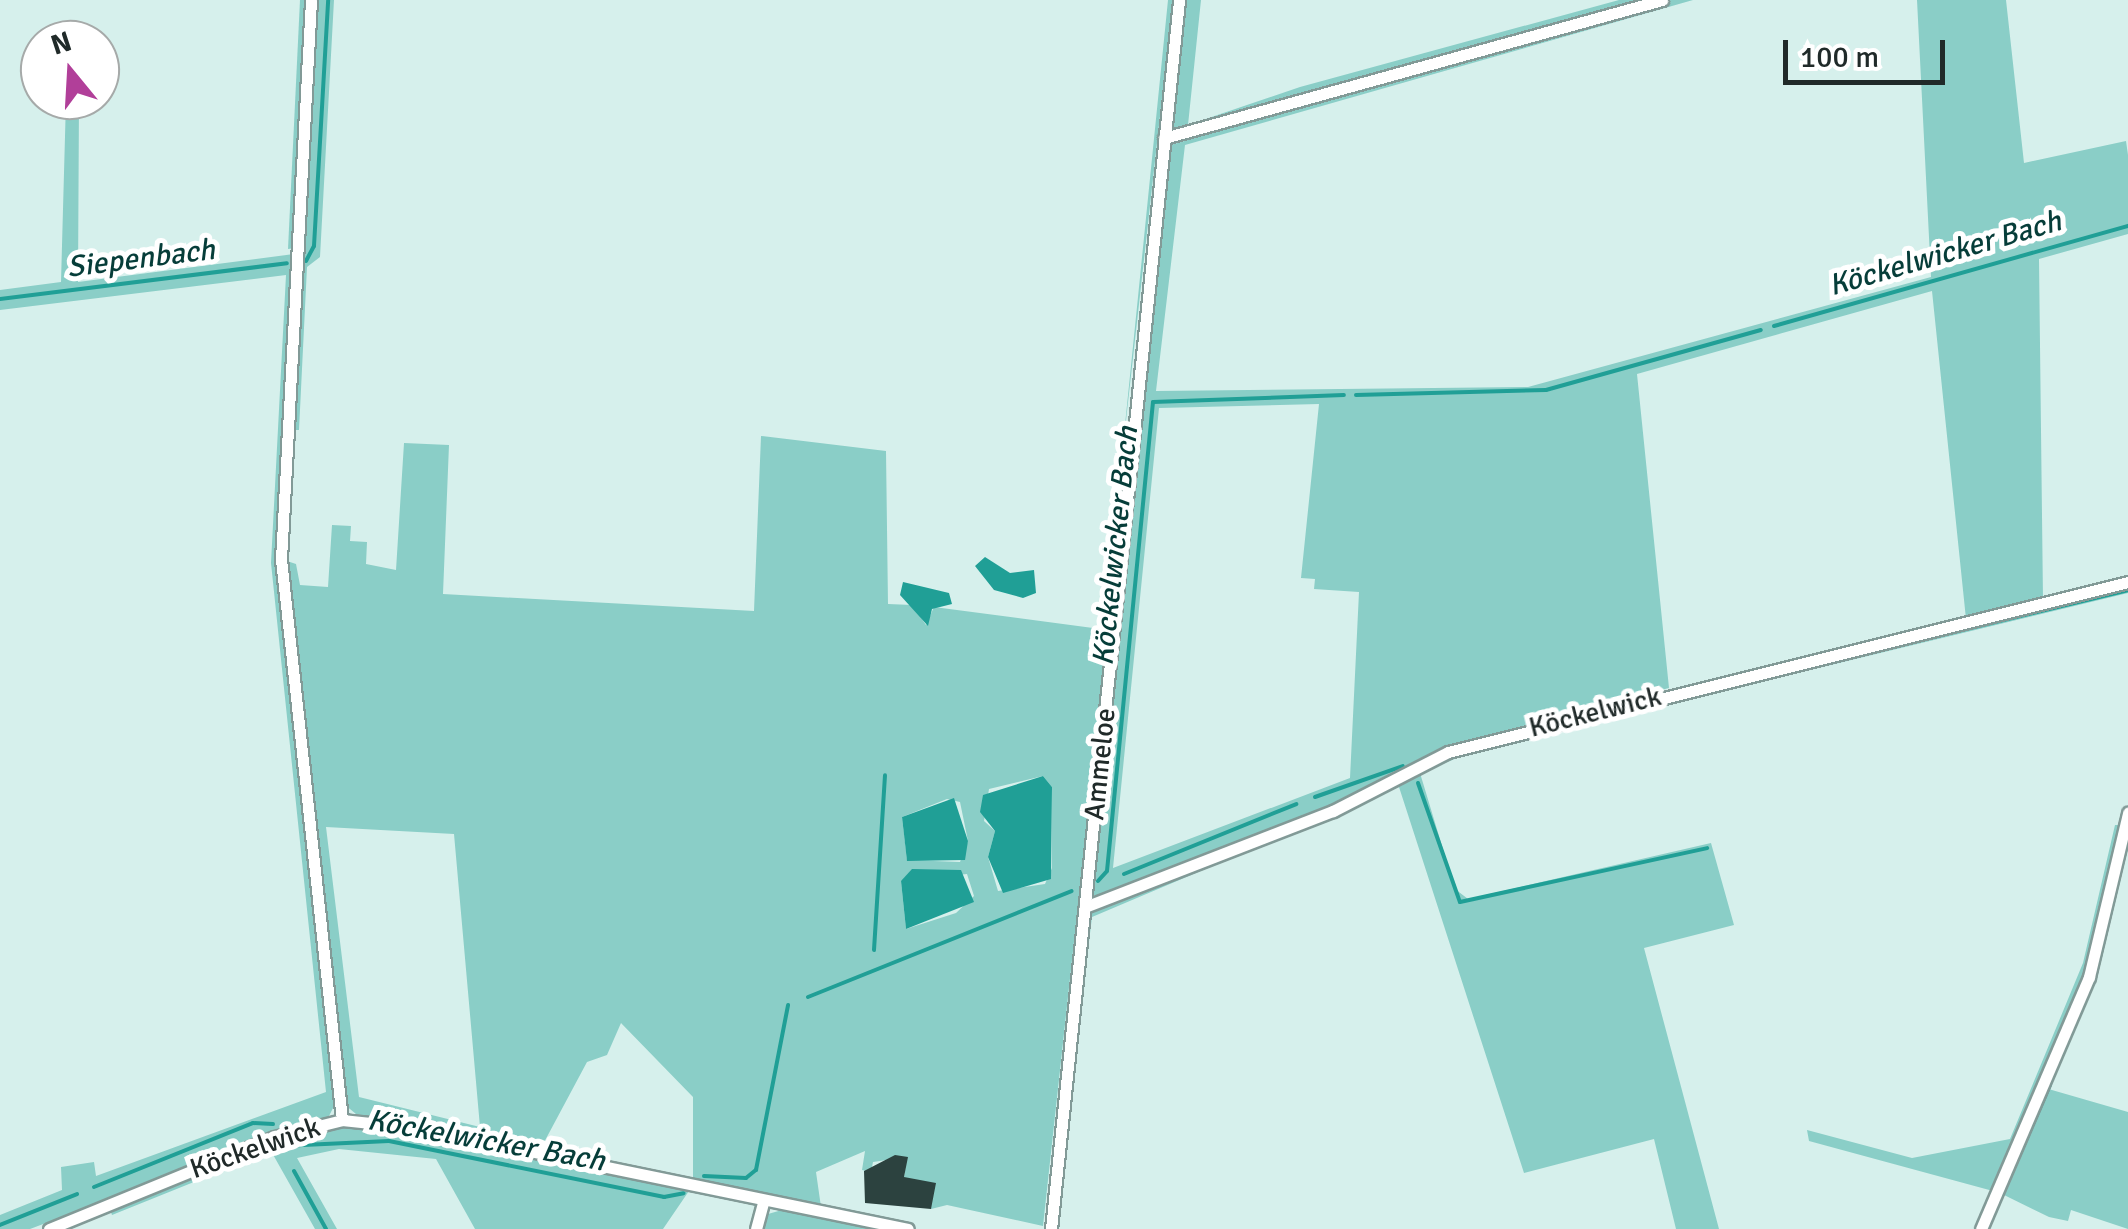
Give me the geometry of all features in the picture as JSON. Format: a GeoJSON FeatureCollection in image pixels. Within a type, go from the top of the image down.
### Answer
{"type":"FeatureCollection","features":[{"type":"Feature","properties":{"kind":"street"},"geometry":{"type":"LineString","coordinates":[[311,0],[282,559],[342,1120]]}},
{"type":"Feature","properties":{"kind":"street","name":"Ammeloe"},"geometry":{"type":"LineString","coordinates":[[1051,1229],[1178,0]]}},
{"type":"Feature","properties":{"kind":"street"},"geometry":{"type":"LineString","coordinates":[[1164,138],[1662,0]]}},
{"type":"Feature","properties":{"kind":"street","name":"Köckelwick"},"geometry":{"type":"LineString","coordinates":[[1085,907],[1315,818],[1465,746],[2128,582]]}},
{"type":"Feature","properties":{"kind":"street"},"geometry":{"type":"LineString","coordinates":[[1981,1229],[2090,978],[2128,813]]}},
{"type":"Feature","properties":{"kind":"street","name":"Köckelwick"},"geometry":{"type":"LineString","coordinates":[[49,1229],[274,1137],[342,1120],[908,1229]]}},
{"type":"Feature","properties":{"kind":"street"},"geometry":{"type":"LineString","coordinates":[[756,1229],[764,1200]]}},
{"type":"Feature","properties":{"kind":"shaded area"},"geometry":{"type":"Polygon","coordinates":[[[300,0],[309,0],[295,248],[288,249],[300,0]]]}},
{"type":"Feature","properties":{"kind":"shaded area"},"geometry":{"type":"Polygon","coordinates":[[[314,0],[334,0],[320,257],[307,267],[299,430],[292,430],[314,0]]]}},
{"type":"Feature","properties":{"kind":"shaded area"},"geometry":{"type":"Polygon","coordinates":[[[1168,0],[1173,0],[1120,474],[1138,297],[1168,0]]]}},
{"type":"Feature","properties":{"kind":"shaded area"},"geometry":{"type":"Polygon","coordinates":[[[1181,0],[1201,0],[1188,125],[1300,87],[1619,0],[1646,0],[1177,130],[1168,125],[1181,0]]]}},
{"type":"Feature","properties":{"kind":"shaded area"},"geometry":{"type":"Polygon","coordinates":[[[1669,0],[1693,0],[1185,145],[1156,391],[1528,387],[1931,277],[1917,0],[2006,0],[2024,163],[2126,141],[2128,155],[2128,234],[2039,259],[2043,600],[1966,619],[1932,291],[1637,374],[1669,688],[1462,742],[1333,808],[1102,898],[1093,895],[1167,146],[1669,0]],[[1319,404],[1159,408],[1113,868],[1350,778],[1359,592],[1314,589],[1315,579],[1301,578],[1319,404]]]}},
{"type":"Feature","properties":{"kind":"shaded area"},"geometry":{"type":"Polygon","coordinates":[[[65,120],[79,120],[78,282],[294,254],[279,552],[336,1102],[329,1116],[30,1229],[0,1229],[0,1215],[62,1190],[61,1167],[94,1162],[96,1176],[326,1092],[271,563],[286,275],[0,310],[0,290],[61,282],[65,120]]]}},
{"type":"Feature","properties":{"kind":"shaded area"},"geometry":{"type":"Polygon","coordinates":[[[761,436],[886,451],[888,604],[912,605],[926,625],[934,607],[1108,630],[1043,1226],[947,1205],[931,1209],[904,1177],[907,1157],[873,1162],[871,1172],[862,1170],[865,1151],[816,1172],[821,1207],[693,1179],[693,1097],[621,1023],[607,1055],[587,1062],[541,1148],[356,1114],[344,1104],[284,560],[296,564],[300,585],[328,587],[332,525],[351,526],[350,541],[367,542],[366,564],[396,570],[404,443],[449,445],[443,594],[754,611],[761,436]],[[1043,776],[989,789],[984,821],[995,831],[988,857],[998,891],[1045,884],[1052,868],[1052,787],[1043,776]],[[947,799],[902,817],[907,860],[960,862],[968,841],[960,802],[947,799]],[[326,827],[359,1097],[480,1127],[454,834],[326,827]],[[967,874],[901,881],[906,929],[956,913],[974,896],[967,874]]]}},
{"type":"Feature","properties":{"kind":"shaded area"},"geometry":{"type":"Polygon","coordinates":[[[985,557],[1010,573],[1034,570],[1036,593],[1023,598],[994,590],[975,566],[985,557]]]}},
{"type":"Feature","properties":{"kind":"shaded area"},"geometry":{"type":"Polygon","coordinates":[[[903,582],[949,593],[952,604],[932,609],[928,626],[900,595],[903,582]]]}},
{"type":"Feature","properties":{"kind":"shaded area"},"geometry":{"type":"Polygon","coordinates":[[[2128,585],[2128,593],[1472,752],[1420,773],[1455,889],[1468,899],[1711,843],[1734,925],[1644,948],[1719,1229],[1676,1229],[1654,1139],[1524,1173],[1399,787],[1092,917],[1054,1229],[1092,913],[1327,816],[1449,755],[2128,585]]]}},
{"type":"Feature","properties":{"kind":"shaded area"},"geometry":{"type":"Polygon","coordinates":[[[1043,776],[1052,787],[1051,879],[1003,893],[988,857],[995,831],[980,812],[983,795],[1043,776]]]}},
{"type":"Feature","properties":{"kind":"shaded area"},"geometry":{"type":"Polygon","coordinates":[[[954,798],[968,841],[965,860],[907,861],[902,817],[954,798]]]}},
{"type":"Feature","properties":{"kind":"shaded area"},"geometry":{"type":"Polygon","coordinates":[[[2115,825],[2122,825],[2090,961],[1993,1191],[1809,1141],[1807,1130],[1912,1158],[2010,1139],[2083,963],[2115,825]]]}},
{"type":"Feature","properties":{"kind":"shaded area"},"geometry":{"type":"Polygon","coordinates":[[[912,869],[961,870],[974,902],[906,929],[901,881],[912,869]]]}},
{"type":"Feature","properties":{"kind":"shaded area"},"geometry":{"type":"Polygon","coordinates":[[[2045,1088],[2128,1112],[2128,1229],[2071,1210],[2068,1221],[2049,1217],[2000,1193],[2045,1088]]]}},
{"type":"Feature","properties":{"kind":"shaded area"},"geometry":{"type":"Polygon","coordinates":[[[344,1125],[383,1126],[691,1188],[663,1229],[475,1229],[436,1159],[339,1149],[297,1158],[337,1229],[315,1229],[271,1151],[112,1215],[109,1207],[290,1135],[344,1125]]]}},
{"type":"Feature","properties":{"kind":"shaded area"},"geometry":{"type":"Polygon","coordinates":[[[782,1210],[881,1229],[761,1229],[768,1214],[782,1210]]]}},
{"type":"Feature","properties":{"kind":"building"},"geometry":{"type":"Polygon","coordinates":[[[895,1155],[908,1157],[904,1177],[936,1183],[931,1209],[865,1203],[864,1171],[895,1155]]]}},
{"type":"Feature","properties":{"kind":"waterway","name":"Siepenbach"},"geometry":{"type":"LineString","coordinates":[[306,261],[314,246],[328,0]]}},
{"type":"Feature","properties":{"kind":"waterway","name":"Köckelwicker Bach"},"geometry":{"type":"LineString","coordinates":[[1774,326],[2128,226]]}},
{"type":"Feature","properties":{"kind":"waterway","name":"Siepenbach"},"geometry":{"type":"LineString","coordinates":[[0,299],[287,263]]}},
{"type":"Feature","properties":{"kind":"waterway","name":"Köckelwicker Bach"},"geometry":{"type":"LineString","coordinates":[[1356,395],[1546,390],[1761,330]]}},
{"type":"Feature","properties":{"kind":"waterway","name":"Köckelwicker Bach"},"geometry":{"type":"LineString","coordinates":[[1098,881],[1107,871],[1153,402],[1344,395]]}},
{"type":"Feature","properties":{"kind":"waterway"},"geometry":{"type":"LineString","coordinates":[[1854,656],[2128,590]]}},
{"type":"Feature","properties":{"kind":"waterway"},"geometry":{"type":"LineString","coordinates":[[1830,662],[1845,659]]}},
{"type":"Feature","properties":{"kind":"waterway"},"geometry":{"type":"LineString","coordinates":[[1315,797],[1403,766]]}},
{"type":"Feature","properties":{"kind":"waterway"},"geometry":{"type":"LineString","coordinates":[[874,950],[885,775]]}},
{"type":"Feature","properties":{"kind":"waterway"},"geometry":{"type":"LineString","coordinates":[[1418,783],[1460,902],[1707,848]]}},
{"type":"Feature","properties":{"kind":"waterway"},"geometry":{"type":"LineString","coordinates":[[1124,874],[1296,804]]}},
{"type":"Feature","properties":{"kind":"waterway","name":"Köckelwicker Bach"},"geometry":{"type":"LineString","coordinates":[[808,997],[1072,891]]}},
{"type":"Feature","properties":{"kind":"waterway","name":"Köckelwicker Bach"},"geometry":{"type":"LineString","coordinates":[[704,1176],[746,1178],[756,1170],[788,1005]]}},
{"type":"Feature","properties":{"kind":"waterway"},"geometry":{"type":"LineString","coordinates":[[2003,1193],[2050,1085]]}},
{"type":"Feature","properties":{"kind":"waterway","name":"Köckelwicker Bach"},"geometry":{"type":"LineString","coordinates":[[94,1187],[253,1123],[273,1124]]}},
{"type":"Feature","properties":{"kind":"waterway","name":"Köckelwicker Bach"},"geometry":{"type":"LineString","coordinates":[[282,1146],[389,1141],[664,1197],[684,1193]]}},
{"type":"Feature","properties":{"kind":"waterway"},"geometry":{"type":"LineString","coordinates":[[294,1171],[326,1229]]}},
{"type":"Feature","properties":{"kind":"waterway","name":"Köckelwicker Bach"},"geometry":{"type":"LineString","coordinates":[[0,1225],[77,1194]]}},
{"type":"Feature","properties":{"kind":"waterway"},"geometry":{"type":"LineString","coordinates":[[1987,1229],[1997,1206]]}}]}
